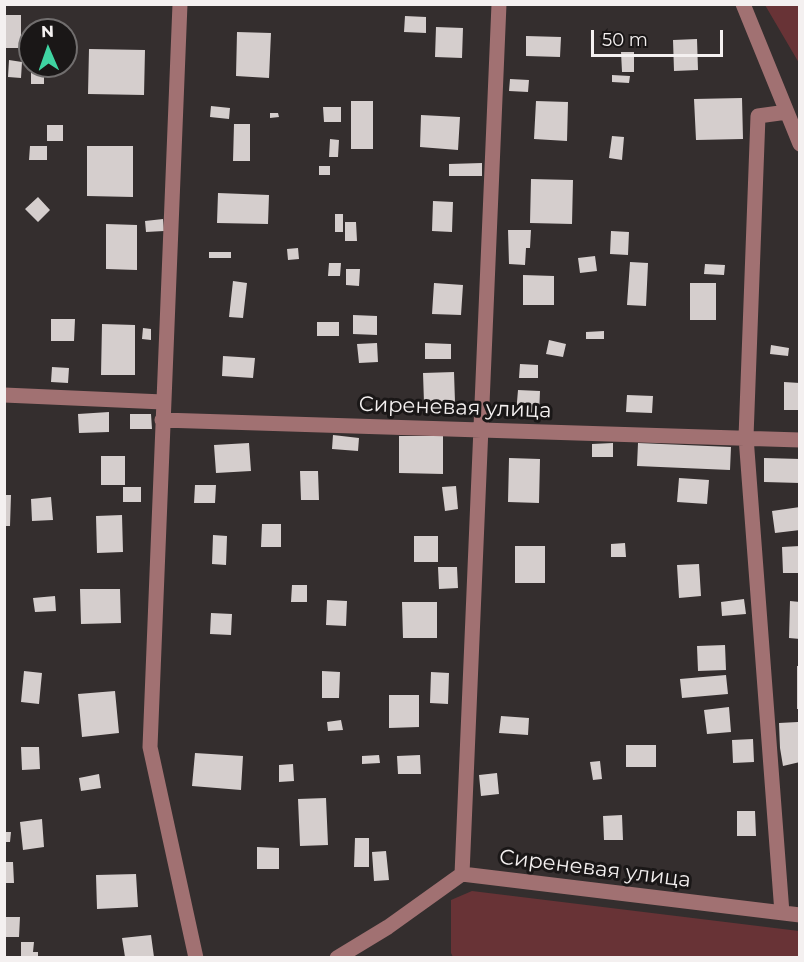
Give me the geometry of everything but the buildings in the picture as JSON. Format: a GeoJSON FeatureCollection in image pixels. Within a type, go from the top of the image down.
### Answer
{"type":"FeatureCollection","features":[{"type":"Feature","properties":{"kind":"street"},"geometry":{"type":"LineString","coordinates":[[180,4],[150,747],[196,957]]}},
{"type":"Feature","properties":{"kind":"street"},"geometry":{"type":"LineString","coordinates":[[338,957],[388,927],[462,874],[499,4]]}},
{"type":"Feature","properties":{"kind":"street"},"geometry":{"type":"LineString","coordinates":[[743,4],[800,144]]}},
{"type":"Feature","properties":{"kind":"street"},"geometry":{"type":"LineString","coordinates":[[782,913],[746,437],[758,116],[787,112]]}},
{"type":"Feature","properties":{"kind":"street"},"geometry":{"type":"LineString","coordinates":[[4,395],[163,402]]}},
{"type":"Feature","properties":{"kind":"street","name":"Сиреневая улица"},"geometry":{"type":"LineString","coordinates":[[162,420],[800,440]]}},
{"type":"Feature","properties":{"kind":"street","name":"Сиреневая улица"},"geometry":{"type":"LineString","coordinates":[[462,874],[800,915]]}},
{"type":"Feature","properties":{"kind":"shaded area"},"geometry":{"type":"Polygon","coordinates":[[[765,5],[799,5],[799,63],[765,5]]]}},
{"type":"Feature","properties":{"kind":"shaded area"},"geometry":{"type":"Polygon","coordinates":[[[472,891],[799,931],[799,957],[453,957],[451,953],[451,900],[472,891]]]}}]}
